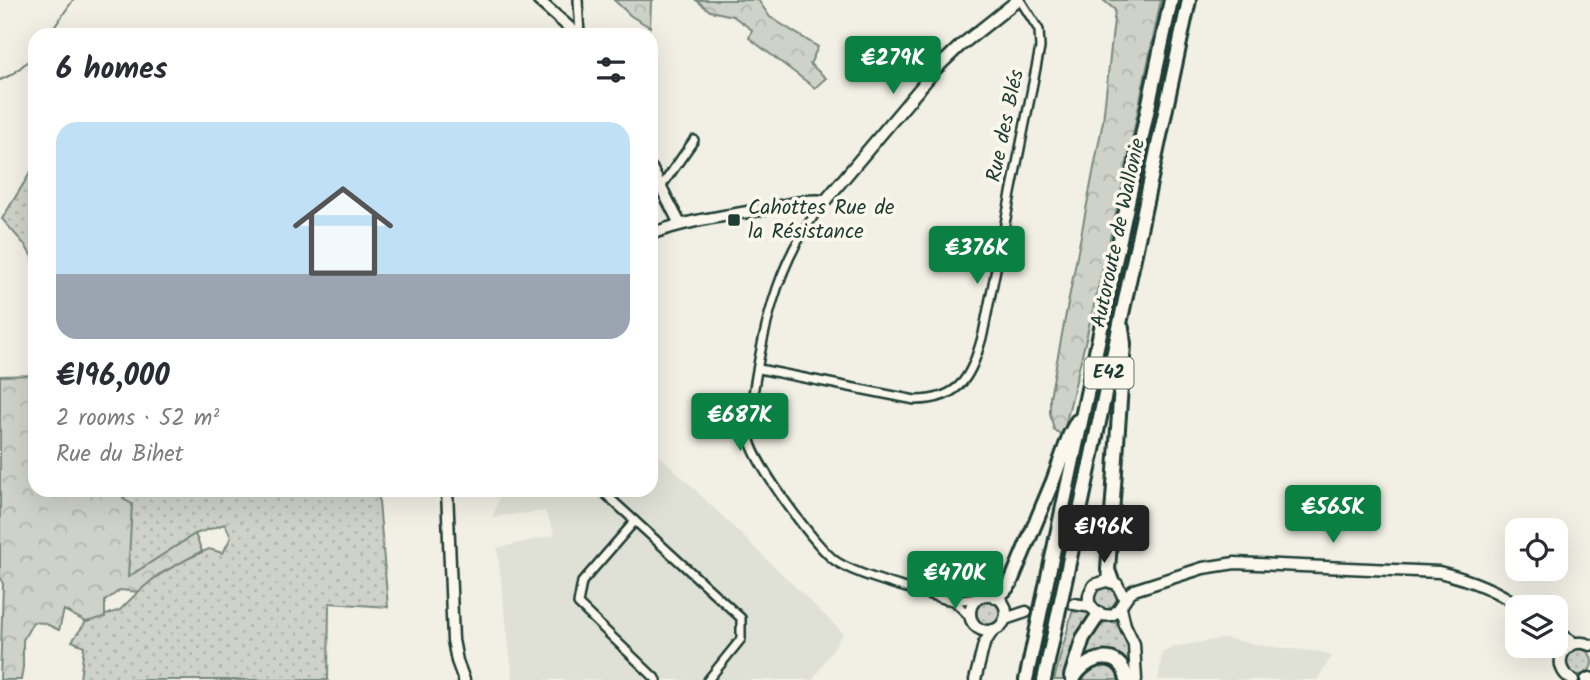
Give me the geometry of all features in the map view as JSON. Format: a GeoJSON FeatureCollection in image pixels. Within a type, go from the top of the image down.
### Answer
{"type":"FeatureCollection","features":[{"type":"Feature","properties":{"kind":"highway","name":"Autoroute de Wallonie"},"geometry":{"type":"LineString","coordinates":[[1027,680],[1171,0]]}},
{"type":"Feature","properties":{"kind":"highway","name":"Autoroute de Wallonie"},"geometry":{"type":"LineString","coordinates":[[1044,680],[1189,0]]}},
{"type":"Feature","properties":{"kind":"highway"},"geometry":{"type":"LineString","coordinates":[[1119,594],[1108,570],[1124,344],[1121,317]]}},
{"type":"Feature","properties":{"kind":"highway"},"geometry":{"type":"LineString","coordinates":[[995,596],[1010,584],[1049,493],[1070,434],[1084,409]]}},
{"type":"Feature","properties":{"kind":"highway"},"geometry":{"type":"LineString","coordinates":[[1072,680],[1083,638],[1099,612]]}},
{"type":"Feature","properties":{"kind":"highway"},"geometry":{"type":"LineString","coordinates":[[1072,680],[1080,667],[1095,659],[1110,659],[1122,667],[1127,680]]}},
{"type":"Feature","properties":{"kind":"street"},"geometry":{"type":"LineString","coordinates":[[538,0],[571,28]]}},
{"type":"Feature","properties":{"kind":"street"},"geometry":{"type":"LineString","coordinates":[[578,0],[579,28]]}},
{"type":"Feature","properties":{"kind":"street"},"geometry":{"type":"LineString","coordinates":[[975,680],[984,644],[993,630],[1002,624],[1005,614],[995,596],[954,601],[853,569],[836,561],[827,553],[766,472],[753,448],[749,429],[750,413],[776,284],[806,225],[937,68],[960,46],[1019,0]]}},
{"type":"Feature","properties":{"kind":"street","name":"Rue des Blés"},"geometry":{"type":"LineString","coordinates":[[759,369],[915,400],[940,396],[954,390],[965,380],[973,368],[983,334],[1040,48],[1039,30],[1019,0]]}},
{"type":"Feature","properties":{"kind":"street"},"geometry":{"type":"LineString","coordinates":[[661,187],[694,140]]}},
{"type":"Feature","properties":{"kind":"street"},"geometry":{"type":"LineString","coordinates":[[658,181],[681,224]]}},
{"type":"Feature","properties":{"kind":"street"},"geometry":{"type":"LineString","coordinates":[[658,232],[681,224],[784,206],[806,199],[825,201]]}},
{"type":"Feature","properties":{"kind":"street"},"geometry":{"type":"LineString","coordinates":[[447,497],[453,640],[464,680]]}},
{"type":"Feature","properties":{"kind":"street"},"geometry":{"type":"LineString","coordinates":[[609,497],[741,618],[741,639],[708,680]]}},
{"type":"Feature","properties":{"kind":"street"},"geometry":{"type":"LineString","coordinates":[[635,521],[582,582],[578,604],[657,680]]}},
{"type":"Feature","properties":{"kind":"street"},"geometry":{"type":"LineString","coordinates":[[1119,594],[1134,586],[1203,563],[1235,558],[1425,565],[1458,571],[1490,583],[1510,595]]}},
{"type":"Feature","properties":{"kind":"street"},"geometry":{"type":"LineString","coordinates":[[1119,594],[1203,568],[1235,562],[1440,572],[1490,589],[1505,598]]}},
{"type":"Feature","properties":{"kind":"street"},"geometry":{"type":"LineString","coordinates":[[1125,625],[1099,612],[1074,604],[1089,596],[1091,590],[1100,582],[1119,594],[1125,625],[1134,644],[1136,680]]}},
{"type":"Feature","properties":{"kind":"street"},"geometry":{"type":"LineString","coordinates":[[1099,612],[1115,613],[1119,594]]}},
{"type":"Feature","properties":{"kind":"street"},"geometry":{"type":"LineString","coordinates":[[1089,596],[1099,612]]}},
{"type":"Feature","properties":{"kind":"street"},"geometry":{"type":"LineString","coordinates":[[978,598],[971,607],[974,623],[984,644]]}},
{"type":"Feature","properties":{"kind":"street"},"geometry":{"type":"LineString","coordinates":[[954,601],[974,623],[993,630]]}},
{"type":"Feature","properties":{"kind":"street"},"geometry":{"type":"LineString","coordinates":[[1005,614],[1022,613]]}},
{"type":"Feature","properties":{"kind":"street"},"geometry":{"type":"LineString","coordinates":[[1568,639],[1574,643]]}},
{"type":"Feature","properties":{"kind":"street"},"geometry":{"type":"LineString","coordinates":[[1568,645],[1590,645]]}},
{"type":"Feature","properties":{"kind":"street"},"geometry":{"type":"LineString","coordinates":[[1561,658],[1560,668],[1573,680]]}},
{"type":"Feature","properties":{"kind":"shaded area"},"geometry":{"type":"Polygon","coordinates":[[[658,454],[843,633],[813,680],[513,680],[497,548],[555,535],[545,511],[493,517],[499,497],[658,497],[658,454]]]}},
{"type":"Feature","properties":{"kind":"shaded area"},"geometry":{"type":"Polygon","coordinates":[[[1226,638],[1264,646],[1323,652],[1331,657],[1317,680],[1158,680],[1162,653],[1173,647],[1226,638]]]}},
{"type":"Feature","properties":{"kind":"green space"},"geometry":{"type":"Polygon","coordinates":[[[614,0],[653,0],[650,27],[631,16],[614,0]]]}},
{"type":"Feature","properties":{"kind":"green space"},"geometry":{"type":"Polygon","coordinates":[[[696,0],[758,0],[770,17],[818,47],[810,64],[826,78],[815,88],[749,38],[752,30],[733,16],[710,11],[696,0]]]}},
{"type":"Feature","properties":{"kind":"green space"},"geometry":{"type":"Polygon","coordinates":[[[1103,0],[1161,0],[1121,192],[1063,435],[1054,430],[1050,397],[1103,121],[1115,10],[1103,0]]]}},
{"type":"Feature","properties":{"kind":"green space"},"geometry":{"type":"Polygon","coordinates":[[[28,176],[28,250],[2,219],[28,176]]]}},
{"type":"Feature","properties":{"kind":"green space"},"geometry":{"type":"Polygon","coordinates":[[[28,375],[28,497],[123,497],[132,504],[128,577],[195,534],[202,551],[158,575],[138,592],[120,590],[105,601],[105,617],[86,622],[64,610],[59,630],[44,623],[33,622],[23,640],[21,680],[0,680],[3,584],[0,576],[0,376],[28,375]]]}},
{"type":"Feature","properties":{"kind":"green space"},"geometry":{"type":"Polygon","coordinates":[[[125,497],[379,497],[388,607],[329,603],[328,680],[80,680],[84,646],[72,641],[86,622],[120,610],[147,583],[180,562],[209,549],[223,553],[231,537],[225,524],[195,534],[127,578],[125,497]]]}},
{"type":"Feature","properties":{"kind":"green space"},"geometry":{"type":"Polygon","coordinates":[[[1106,586],[1114,590],[1118,598],[1114,606],[1106,610],[1098,606],[1094,598],[1098,590],[1106,586]]]}},
{"type":"Feature","properties":{"kind":"green space"},"geometry":{"type":"Polygon","coordinates":[[[988,601],[997,604],[1000,613],[997,622],[988,625],[979,622],[976,613],[979,604],[988,601]]]}},
{"type":"Feature","properties":{"kind":"green space"},"geometry":{"type":"Polygon","coordinates":[[[1073,609],[1092,614],[1068,680],[1054,680],[1073,609]]]}},
{"type":"Feature","properties":{"kind":"green space"},"geometry":{"type":"Polygon","coordinates":[[[1110,621],[1118,624],[1127,636],[1131,678],[1122,663],[1080,663],[1093,631],[1110,621]]]}},
{"type":"Feature","properties":{"kind":"green space"},"geometry":{"type":"Polygon","coordinates":[[[1574,650],[1584,650],[1591,657],[1591,667],[1584,674],[1574,674],[1567,667],[1567,658],[1574,650]]]}},
{"type":"Feature","properties":{"kind":"green space"},"geometry":{"type":"Polygon","coordinates":[[[1110,663],[1124,680],[1079,680],[1088,666],[1110,663]]]}},
{"type":"Feature","properties":{"kind":"waterway"},"geometry":{"type":"LineString","coordinates":[[54,28],[73,0]]}},
{"type":"Feature","properties":{"kind":"waterway"},"geometry":{"type":"LineString","coordinates":[[0,80],[13,74],[28,61]]}},
{"type":"Feature","properties":{"kind":"tunnel"},"geometry":{"type":"LineString","coordinates":[[1026,612],[1074,604]]}},
{"type":"Feature","properties":{"kind":"place","name":"Cahottes Rue de la Résistance"},"geometry":{"type":"Point","coordinates":[734,220]}}]}
